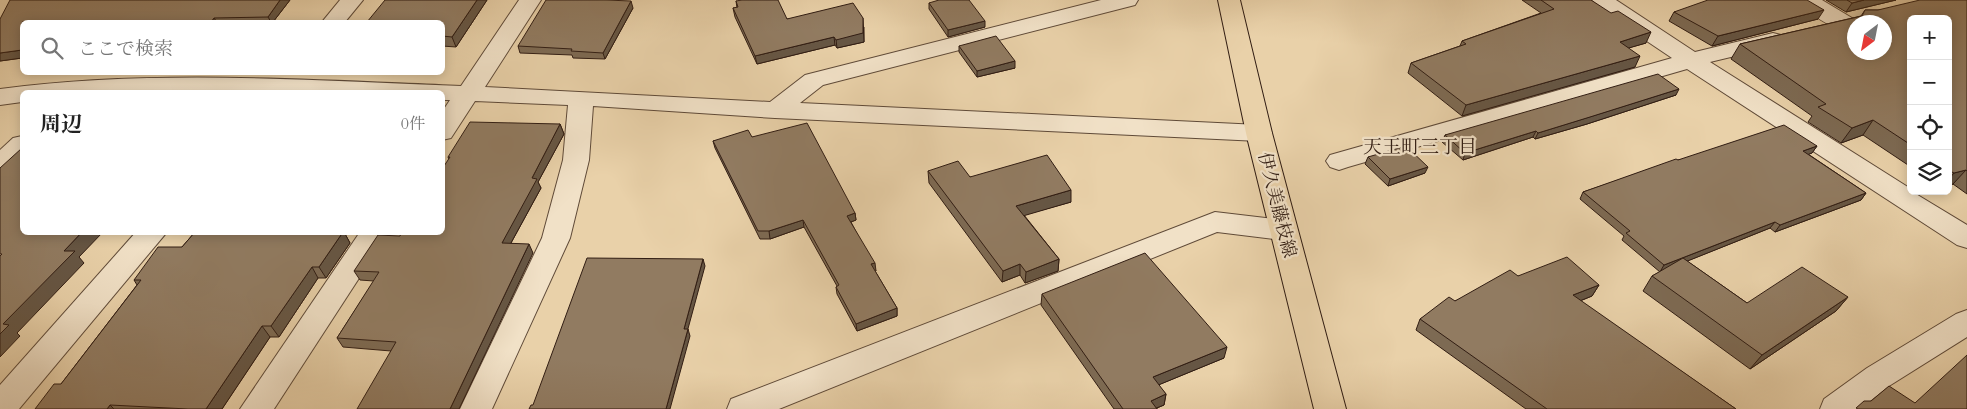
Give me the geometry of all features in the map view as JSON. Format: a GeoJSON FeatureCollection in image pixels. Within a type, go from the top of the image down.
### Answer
{"type":"FeatureCollection","features":[{"type":"Feature","properties":{"kind":"main road","name":"伊久美藤枝線"},"geometry":{"type":"LineString","coordinates":[[1229,0],[1259,133],[1330,409]]}},
{"type":"Feature","properties":{"kind":"street"},"geometry":{"type":"LineString","coordinates":[[335,20],[352,0]]}},
{"type":"Feature","properties":{"kind":"street"},"geometry":{"type":"LineString","coordinates":[[445,128],[530,0]]}},
{"type":"Feature","properties":{"kind":"street"},"geometry":{"type":"LineString","coordinates":[[775,110],[814,80],[1126,0]]}},
{"type":"Feature","properties":{"kind":"street"},"geometry":{"type":"LineString","coordinates":[[1601,0],[1967,238]]}},
{"type":"Feature","properties":{"kind":"street"},"geometry":{"type":"LineString","coordinates":[[1339,162],[1691,60],[1853,20],[1806,0]]}},
{"type":"Feature","properties":{"kind":"street"},"geometry":{"type":"LineString","coordinates":[[81,90],[282,84],[407,90]]}},
{"type":"Feature","properties":{"kind":"street"},"geometry":{"type":"LineString","coordinates":[[445,92],[1259,133]]}},
{"type":"Feature","properties":{"kind":"street"},"geometry":{"type":"LineString","coordinates":[[0,97],[20,94]]}},
{"type":"Feature","properties":{"kind":"street"},"geometry":{"type":"LineString","coordinates":[[476,409],[556,238],[576,160],[581,98]]}},
{"type":"Feature","properties":{"kind":"street"},"geometry":{"type":"LineString","coordinates":[[0,165],[20,146]]}},
{"type":"Feature","properties":{"kind":"street"},"geometry":{"type":"LineString","coordinates":[[743,409],[1215,222],[1284,230]]}},
{"type":"Feature","properties":{"kind":"street"},"geometry":{"type":"LineString","coordinates":[[0,408],[150,235]]}},
{"type":"Feature","properties":{"kind":"street"},"geometry":{"type":"LineString","coordinates":[[256,409],[373,235]]}},
{"type":"Feature","properties":{"kind":"street"},"geometry":{"type":"LineString","coordinates":[[1836,409],[1878,377],[1967,322]]}},
{"type":"Feature","properties":{"kind":"building"},"geometry":{"type":"Polygon","coordinates":[[[10,0],[280,0],[268,17],[214,18],[212,20],[20,20],[20,50],[0,53],[0,19],[10,0]]]}},
{"type":"Feature","properties":{"kind":"building"},"geometry":{"type":"Polygon","coordinates":[[[385,0],[477,0],[452,37],[445,36],[445,20],[369,20],[385,0]]]}},
{"type":"Feature","properties":{"kind":"building"},"geometry":{"type":"Polygon","coordinates":[[[546,0],[631,1],[603,53],[518,46],[546,0]]]}},
{"type":"Feature","properties":{"kind":"building"},"geometry":{"type":"Polygon","coordinates":[[[778,0],[787,19],[853,3],[863,18],[863,33],[836,40],[834,37],[755,56],[733,8],[738,7],[736,1],[778,0]]]}},
{"type":"Feature","properties":{"kind":"building"},"geometry":{"type":"Polygon","coordinates":[[[939,0],[969,0],[985,21],[948,30],[929,3],[939,0]]]}},
{"type":"Feature","properties":{"kind":"building"},"geometry":{"type":"Polygon","coordinates":[[[1541,0],[1591,0],[1611,13],[1618,11],[1651,32],[1620,42],[1640,56],[1466,105],[1411,63],[1466,44],[1462,41],[1554,9],[1541,0]]]}},
{"type":"Feature","properties":{"kind":"building"},"geometry":{"type":"Polygon","coordinates":[[[1708,0],[1807,0],[1824,10],[1718,36],[1674,12],[1708,0]]]}},
{"type":"Feature","properties":{"kind":"building"},"geometry":{"type":"Polygon","coordinates":[[[1847,0],[1864,0],[1852,3],[1847,0]]]}},
{"type":"Feature","properties":{"kind":"building"},"geometry":{"type":"Polygon","coordinates":[[[1920,0],[1967,0],[1967,171],[1952,172],[1952,15],[1907,15],[1907,142],[1873,120],[1852,128],[1818,107],[1826,104],[1740,44],[1847,19],[1847,60],[1892,60],[1892,15],[1862,15],[1865,10],[1878,10],[1920,0]]]}},
{"type":"Feature","properties":{"kind":"building"},"geometry":{"type":"Polygon","coordinates":[[[996,36],[1015,61],[977,71],[959,46],[996,36]]]}},
{"type":"Feature","properties":{"kind":"building"},"geometry":{"type":"Polygon","coordinates":[[[1658,74],[1679,89],[1538,133],[1536,131],[1465,153],[1445,135],[1658,74]]]}},
{"type":"Feature","properties":{"kind":"building"},"geometry":{"type":"Polygon","coordinates":[[[470,122],[560,124],[532,178],[537,179],[502,243],[529,244],[450,409],[357,409],[396,342],[337,338],[379,272],[354,271],[378,235],[445,235],[445,164],[450,157],[448,157],[470,122]]]}},
{"type":"Feature","properties":{"kind":"building"},"geometry":{"type":"Polygon","coordinates":[[[807,123],[855,213],[847,216],[875,263],[871,264],[897,308],[856,324],[836,287],[839,285],[803,220],[769,231],[758,231],[713,141],[748,130],[752,137],[807,123]]]}},
{"type":"Feature","properties":{"kind":"building"},"geometry":{"type":"Polygon","coordinates":[[[1784,125],[1817,146],[1803,151],[1866,193],[1780,225],[1775,222],[1664,265],[1626,233],[1630,231],[1583,192],[1676,159],[1678,160],[1784,125]]]}},
{"type":"Feature","properties":{"kind":"building"},"geometry":{"type":"Polygon","coordinates":[[[1406,146],[1428,167],[1390,179],[1368,157],[1406,146]]]}},
{"type":"Feature","properties":{"kind":"building"},"geometry":{"type":"Polygon","coordinates":[[[20,150],[20,235],[79,235],[64,251],[75,251],[3,324],[9,325],[0,334],[0,256],[2,254],[0,254],[0,168],[20,150]]]}},
{"type":"Feature","properties":{"kind":"building"},"geometry":{"type":"Polygon","coordinates":[[[1047,155],[1071,190],[1016,206],[1059,259],[1026,272],[1020,264],[1003,271],[928,171],[958,161],[970,177],[1047,155]]]}},
{"type":"Feature","properties":{"kind":"building"},"geometry":{"type":"Polygon","coordinates":[[[192,235],[341,235],[319,267],[312,267],[271,326],[262,326],[206,409],[110,405],[107,409],[35,409],[54,384],[61,384],[141,280],[134,280],[158,247],[182,247],[192,235]]]}},
{"type":"Feature","properties":{"kind":"building"},"geometry":{"type":"Polygon","coordinates":[[[1145,253],[1227,347],[1153,377],[1166,394],[1151,401],[1157,409],[1123,409],[1042,294],[1145,253]]]}},
{"type":"Feature","properties":{"kind":"building"},"geometry":{"type":"Polygon","coordinates":[[[1567,257],[1599,285],[1573,295],[1736,409],[1547,409],[1420,319],[1449,297],[1455,301],[1510,270],[1518,276],[1567,257]]]}},
{"type":"Feature","properties":{"kind":"building"},"geometry":{"type":"Polygon","coordinates":[[[587,258],[703,259],[684,329],[688,329],[666,409],[529,409],[533,405],[587,258]]]}},
{"type":"Feature","properties":{"kind":"building"},"geometry":{"type":"Polygon","coordinates":[[[1683,258],[1747,303],[1802,267],[1848,297],[1762,355],[1652,276],[1683,258]]]}},
{"type":"Feature","properties":{"kind":"building"},"geometry":{"type":"Polygon","coordinates":[[[1967,355],[1967,409],[1856,408],[1864,401],[1871,401],[1889,386],[1915,403],[1967,355]]]}},
{"type":"Feature","properties":{"kind":"district","name":"天王町三丁目"},"geometry":{"type":"Point","coordinates":[1420,147]}}]}
